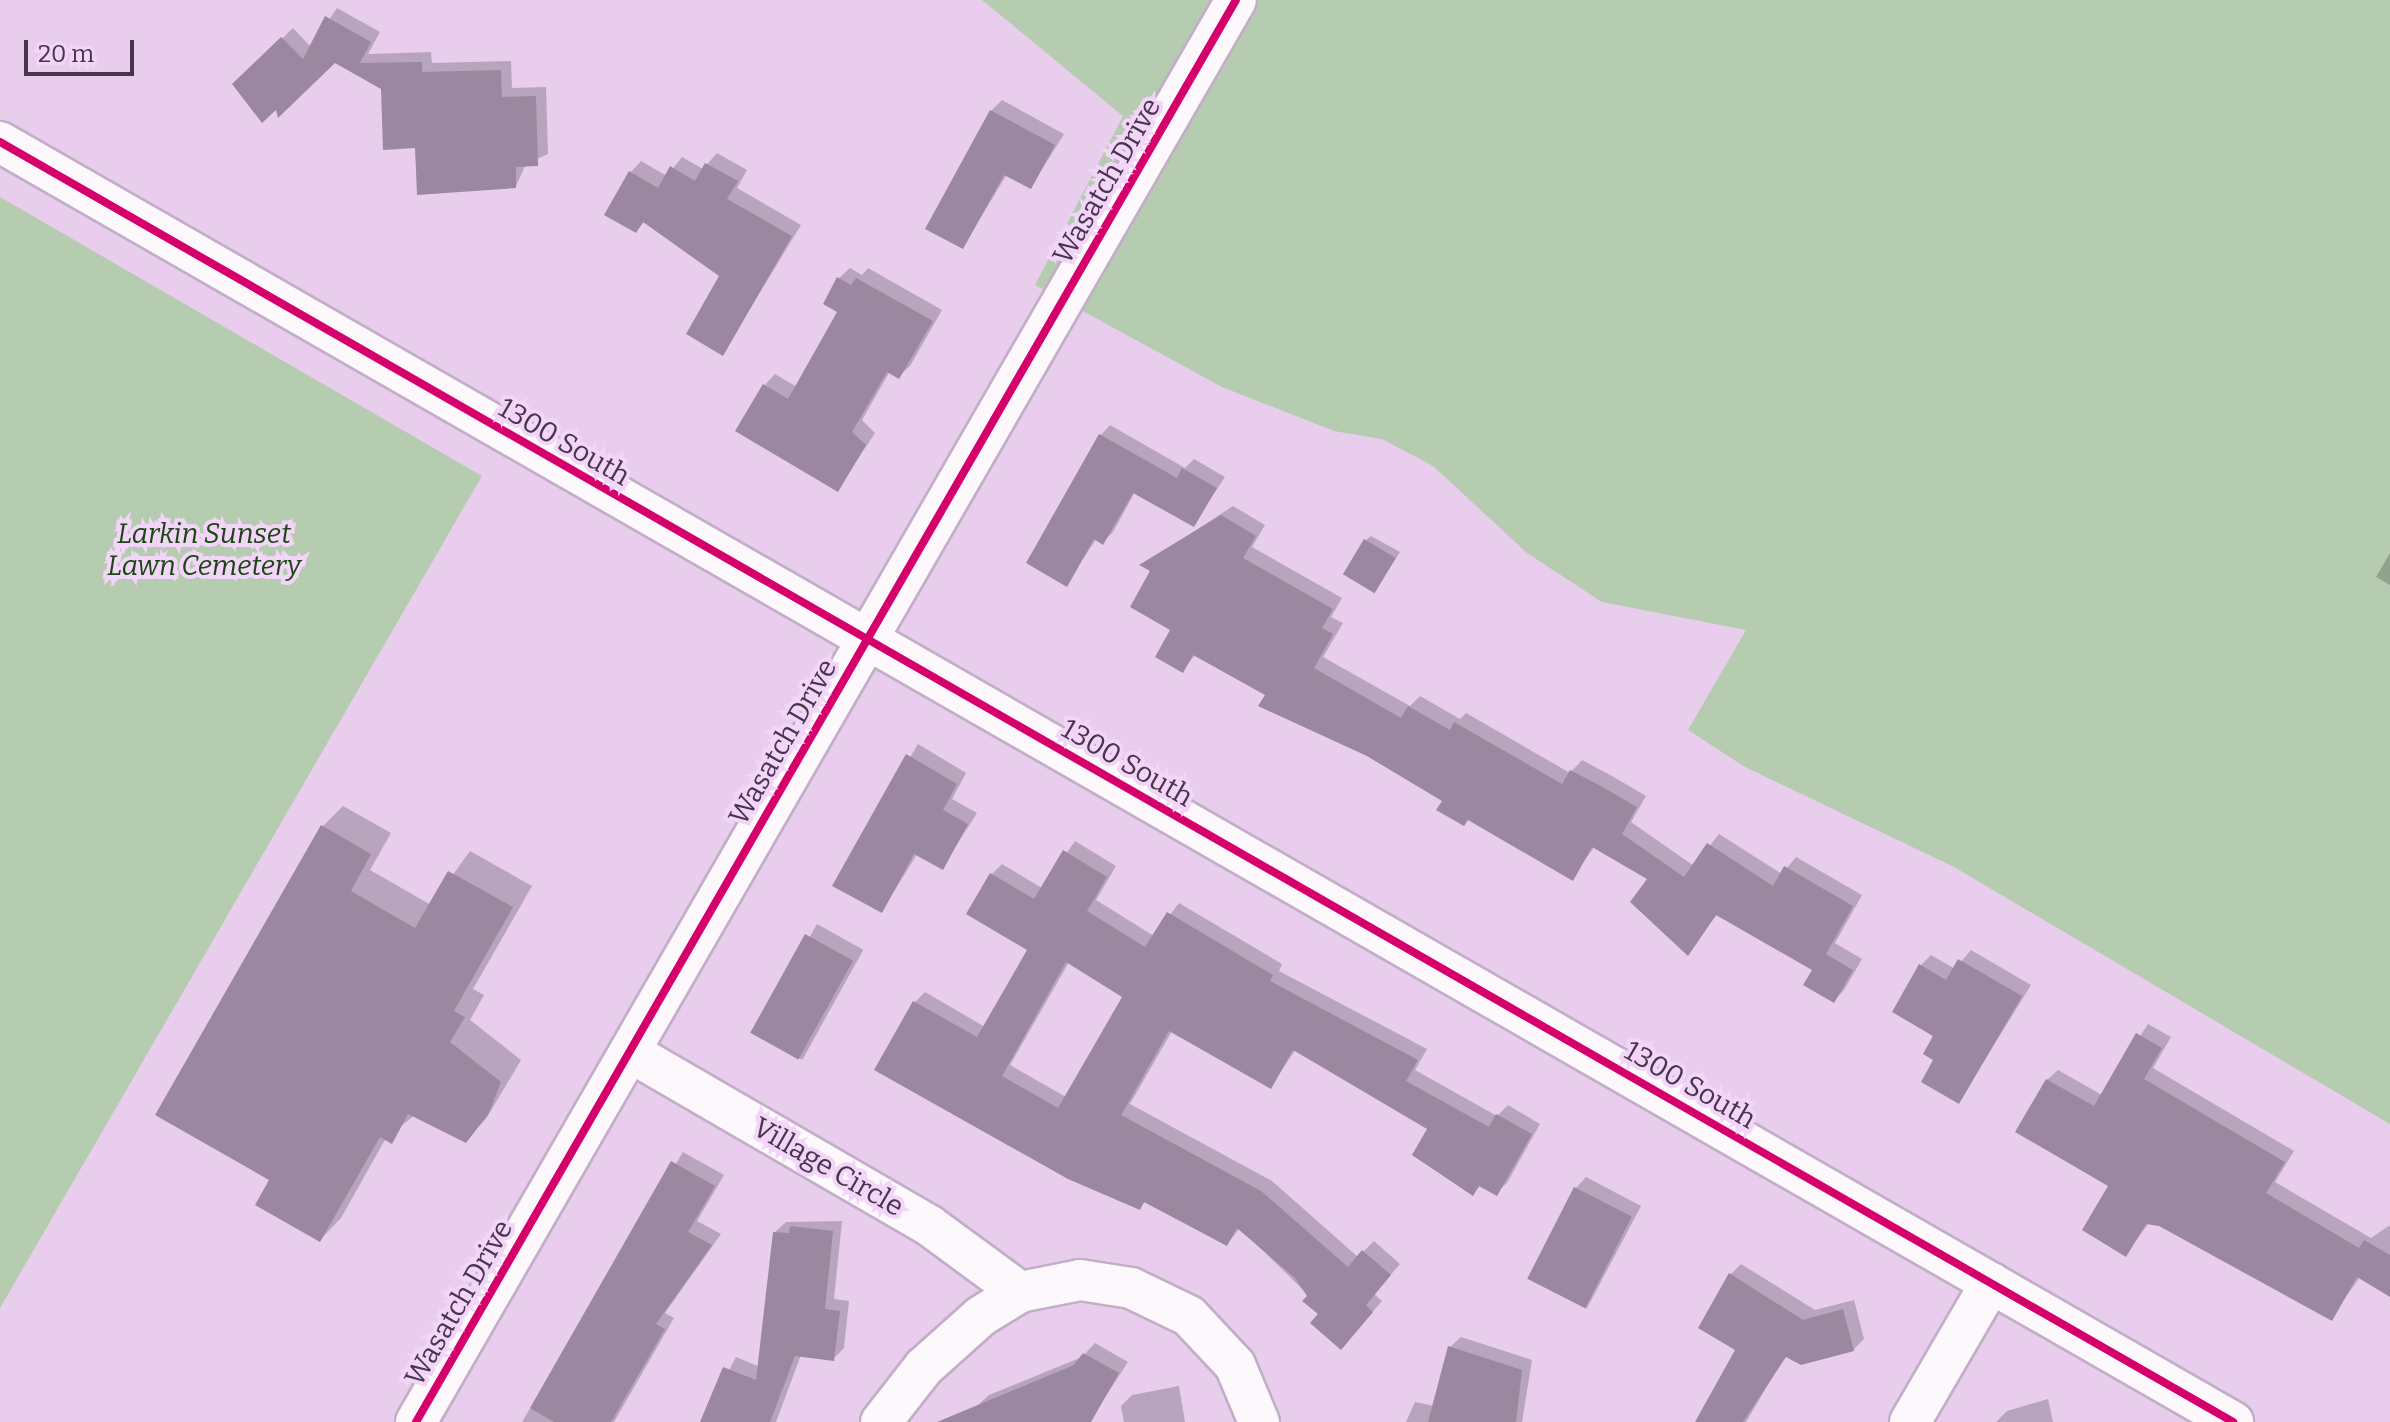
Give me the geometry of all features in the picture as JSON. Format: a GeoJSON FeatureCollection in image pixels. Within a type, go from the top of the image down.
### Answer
{"type":"FeatureCollection","features":[{"type":"Feature","properties":{"kind":"street","name":"Wasatch Drive"},"geometry":{"type":"LineString","coordinates":[[416,1422],[1236,0]]}},
{"type":"Feature","properties":{"kind":"street","name":"1300 South"},"geometry":{"type":"LineString","coordinates":[[0,142],[2233,1422]]}},
{"type":"Feature","properties":{"kind":"street","name":"Village Circle"},"geometry":{"type":"LineString","coordinates":[[630,1052],[930,1226],[1020,1292]]}},
{"type":"Feature","properties":{"kind":"street"},"geometry":{"type":"LineString","coordinates":[[881,1422],[933,1359],[1020,1292],[1080,1280],[1159,1299],[1215,1337],[1259,1422]]}},
{"type":"Feature","properties":{"kind":"street"},"geometry":{"type":"LineString","coordinates":[[1910,1422],[1991,1283]]}},
{"type":"Feature","properties":{"kind":"green space"},"geometry":{"type":"Polygon","coordinates":[[[982,0],[2390,0],[2390,1124],[1954,867],[1745,767],[1688,730],[1746,630],[1602,602],[1527,553],[1433,466],[1382,439],[1334,431],[1222,387],[1035,285],[1123,116],[982,0]]]}},
{"type":"Feature","properties":{"kind":"green space","name":"Larkin Sunset Lawn Cemetery"},"geometry":{"type":"Polygon","coordinates":[[[0,197],[482,476],[0,1308],[0,197]]]}},
{"type":"Feature","properties":{"kind":"building"},"geometry":{"type":"Polygon","coordinates":[[[325,16],[371,42],[360,63],[422,62],[422,72],[501,70],[502,97],[536,96],[538,166],[516,167],[516,188],[417,195],[415,148],[383,150],[381,89],[335,63],[278,118],[276,110],[262,123],[232,84],[281,37],[303,59],[325,16]]]}},
{"type":"Feature","properties":{"kind":"building"},"geometry":{"type":"Polygon","coordinates":[[[990,110],[1055,145],[1031,189],[1004,175],[963,249],[925,229],[990,110]]]}},
{"type":"Feature","properties":{"kind":"building"},"geometry":{"type":"Polygon","coordinates":[[[705,163],[738,181],[727,199],[792,236],[723,356],[686,334],[719,276],[643,222],[636,233],[604,215],[629,171],[658,188],[670,166],[695,181],[705,163]]]}},
{"type":"Feature","properties":{"kind":"building"},"geometry":{"type":"Polygon","coordinates":[[[837,277],[851,285],[856,278],[933,321],[899,379],[887,372],[852,432],[866,445],[838,492],[735,431],[763,384],[788,399],[837,312],[823,304],[837,277]]]}},
{"type":"Feature","properties":{"kind":"building"},"geometry":{"type":"Polygon","coordinates":[[[1099,434],[1177,478],[1182,468],[1217,488],[1194,527],[1133,493],[1103,545],[1094,539],[1067,587],[1026,563],[1099,434]]]}},
{"type":"Feature","properties":{"kind":"building"},"geometry":{"type":"Polygon","coordinates":[[[1221,515],[1256,536],[1243,558],[1333,609],[1322,628],[1333,634],[1314,668],[1401,718],[1408,706],[1450,730],[1454,722],[1562,784],[1570,770],[1601,786],[1637,807],[1622,834],[1684,877],[1707,843],[1773,886],[1784,866],[1853,906],[1826,954],[1853,970],[1834,1003],[1803,985],[1812,970],[1716,915],[1688,956],[1630,902],[1647,879],[1592,847],[1573,881],[1468,820],[1464,826],[1436,810],[1442,801],[1367,756],[1258,706],[1265,695],[1193,655],[1183,673],[1155,657],[1170,630],[1130,607],[1150,571],[1139,565],[1221,515]]]}},
{"type":"Feature","properties":{"kind":"building"},"geometry":{"type":"Polygon","coordinates":[[[1364,539],[1396,558],[1375,593],[1343,574],[1364,539]]]}},
{"type":"Feature","properties":{"kind":"building"},"geometry":{"type":"Polygon","coordinates":[[[906,754],[957,784],[943,810],[968,824],[943,870],[914,854],[882,913],[832,886],[906,754]]]}},
{"type":"Feature","properties":{"kind":"building"},"geometry":{"type":"Polygon","coordinates":[[[321,825],[371,854],[351,891],[415,928],[448,871],[513,907],[454,1011],[465,1017],[450,1042],[501,1082],[489,1113],[466,1143],[408,1114],[392,1144],[380,1137],[320,1242],[255,1205],[269,1180],[155,1115],[321,825]]]}},
{"type":"Feature","properties":{"kind":"building"},"geometry":{"type":"Polygon","coordinates":[[[1063,850],[1107,877],[1087,911],[1145,947],[1167,912],[1273,975],[1270,981],[1418,1060],[1406,1081],[1489,1127],[1496,1114],[1532,1134],[1497,1196],[1479,1186],[1473,1196],[1412,1155],[1427,1129],[1293,1050],[1271,1089],[1169,1031],[1121,1115],[1261,1191],[1348,1267],[1362,1250],[1391,1275],[1366,1305],[1373,1312],[1341,1350],[1310,1323],[1318,1314],[1302,1301],[1307,1296],[1295,1278],[1237,1228],[1227,1246],[1144,1202],[1140,1210],[1068,1179],[874,1070],[913,1001],[977,1037],[1027,950],[966,914],[990,873],[1034,899],[1063,850]],[[1066,962],[1002,1076],[1058,1108],[1122,997],[1066,962]]]}},
{"type":"Feature","properties":{"kind":"building"},"geometry":{"type":"Polygon","coordinates":[[[805,934],[853,961],[798,1059],[750,1033],[805,934]]]}},
{"type":"Feature","properties":{"kind":"building"},"geometry":{"type":"Polygon","coordinates":[[[1958,959],[2022,996],[1959,1104],[1921,1082],[1933,1060],[1923,1054],[1933,1036],[1892,1012],[1919,964],[1946,980],[1958,959]]]}},
{"type":"Feature","properties":{"kind":"building"},"geometry":{"type":"Polygon","coordinates":[[[2136,1033],[2162,1048],[2144,1079],[2285,1162],[2266,1193],[2359,1248],[2364,1240],[2390,1255],[2390,1297],[2357,1277],[2332,1321],[2159,1226],[2146,1224],[2126,1257],[2082,1230],[2108,1186],[2015,1132],[2046,1079],[2094,1106],[2136,1033]]]}},
{"type":"Feature","properties":{"kind":"building"},"geometry":{"type":"Polygon","coordinates":[[[671,1161],[715,1186],[688,1232],[712,1245],[656,1324],[665,1329],[611,1422],[554,1422],[530,1408],[671,1161]]]}},
{"type":"Feature","properties":{"kind":"building"},"geometry":{"type":"Polygon","coordinates":[[[1574,1187],[1632,1217],[1585,1308],[1527,1279],[1574,1187]]]}},
{"type":"Feature","properties":{"kind":"building"},"geometry":{"type":"Polygon","coordinates":[[[790,1226],[833,1231],[825,1309],[840,1311],[834,1361],[795,1356],[770,1422],[700,1422],[723,1367],[756,1380],[773,1232],[789,1233],[790,1226]]]}},
{"type":"Feature","properties":{"kind":"building"},"geometry":{"type":"Polygon","coordinates":[[[1729,1273],[1803,1320],[1843,1309],[1854,1351],[1801,1365],[1786,1357],[1743,1422],[1695,1422],[1735,1350],[1698,1328],[1729,1273]]]}},
{"type":"Feature","properties":{"kind":"building"},"geometry":{"type":"Polygon","coordinates":[[[1448,1346],[1522,1370],[1516,1422],[1428,1422],[1448,1346]]]}},
{"type":"Feature","properties":{"kind":"building"},"geometry":{"type":"Polygon","coordinates":[[[1083,1353],[1119,1373],[1091,1422],[937,1422],[1074,1365],[1083,1353]]]}},
{"type":"Feature","properties":{"kind":"cycle path"},"geometry":{"type":"LineString","coordinates":[[416,1422],[1236,0]]}},
{"type":"Feature","properties":{"kind":"cycle path"},"geometry":{"type":"LineString","coordinates":[[0,142],[2233,1422]]}}]}
